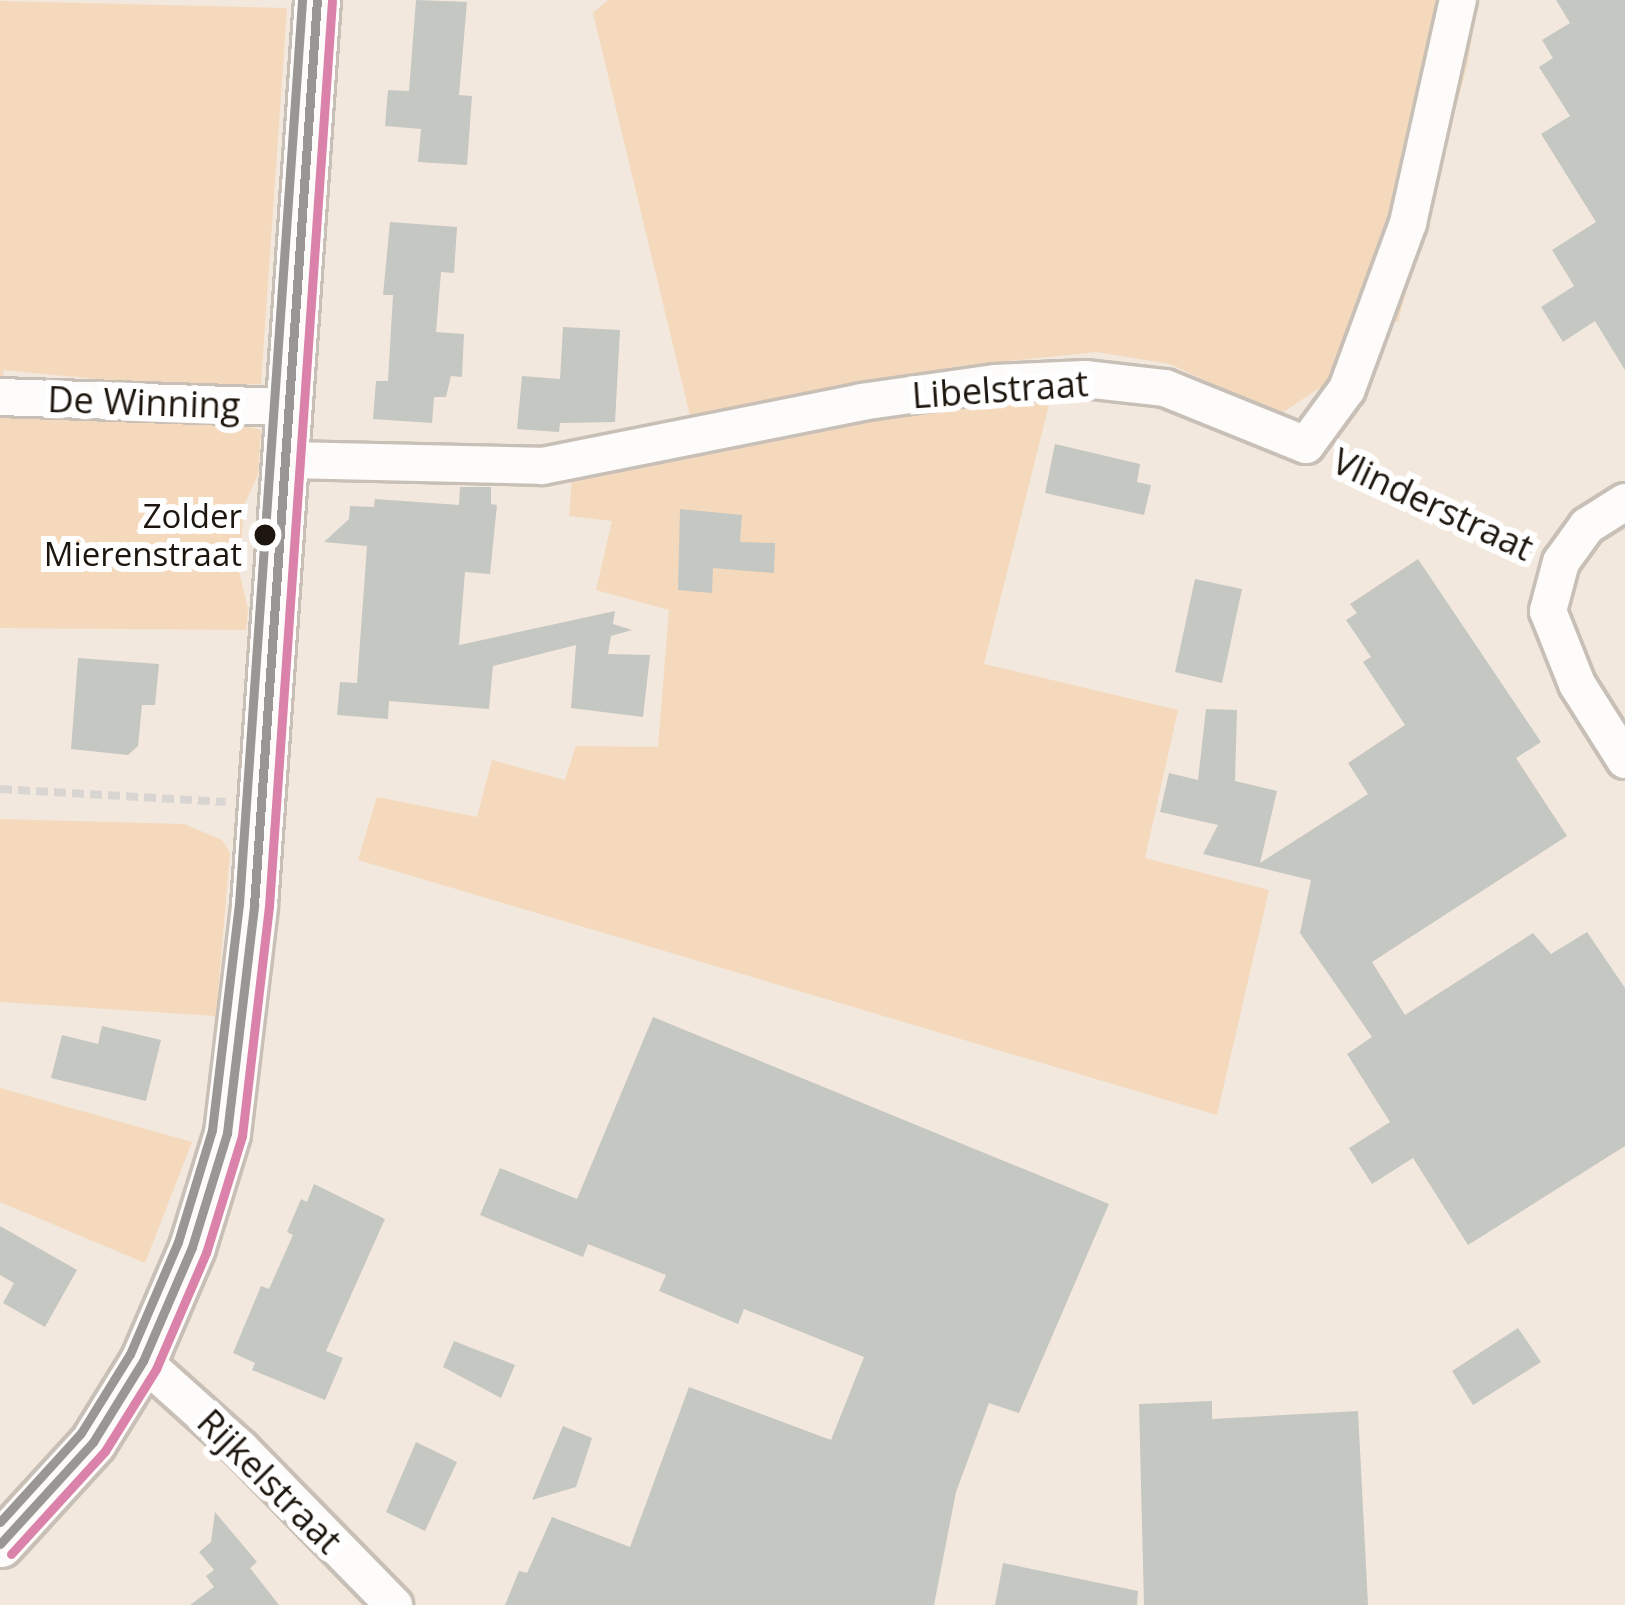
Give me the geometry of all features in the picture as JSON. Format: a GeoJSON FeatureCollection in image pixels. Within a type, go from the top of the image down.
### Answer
{"type":"FeatureCollection","features":[{"type":"Feature","properties":{"kind":"street"},"geometry":{"type":"LineString","coordinates":[[0,1544],[93,1442],[143,1360],[192,1247],[227,1133],[260,804],[316,0]]}},
{"type":"Feature","properties":{"kind":"street"},"geometry":{"type":"LineString","coordinates":[[1306,445],[1347,389],[1408,223],[1458,0]]}},
{"type":"Feature","properties":{"kind":"street","name":"Libelstraat"},"geometry":{"type":"LineString","coordinates":[[286,460],[542,466],[861,402],[994,383],[1085,379],[1165,388],[1306,445]]}},
{"type":"Feature","properties":{"kind":"street","name":"De Winning"},"geometry":{"type":"LineString","coordinates":[[0,397],[288,406]]}},
{"type":"Feature","properties":{"kind":"street","name":"Vlinderstraat"},"geometry":{"type":"LineString","coordinates":[[1625,502],[1587,526],[1561,562],[1548,611],[1577,684],[1625,760]]}},
{"type":"Feature","properties":{"kind":"street","name":"Rijkelstraat"},"geometry":{"type":"LineString","coordinates":[[143,1360],[241,1449],[394,1605]]}},
{"type":"Feature","properties":{"kind":"path","name":"Vlinderstraat"},"geometry":{"type":"LineString","coordinates":[[1306,445],[1420,491],[1509,544],[1561,562]]}},
{"type":"Feature","properties":{"kind":"path"},"geometry":{"type":"LineString","coordinates":[[0,789],[260,804]]}},
{"type":"Feature","properties":{"kind":"shaded area"},"geometry":{"type":"Polygon","coordinates":[[[608,0],[1478,0],[1468,62],[1398,322],[1358,315],[1333,379],[1279,415],[1170,364],[1097,352],[959,366],[691,420],[593,13],[608,0]]]}},
{"type":"Feature","properties":{"kind":"shaded area"},"geometry":{"type":"Polygon","coordinates":[[[0,1],[287,8],[261,384],[168,386],[3,370],[6,416],[236,423],[261,430],[258,475],[244,505],[239,571],[248,609],[246,630],[0,628],[0,1]]]}},
{"type":"Feature","properties":{"kind":"shaded area"},"geometry":{"type":"Polygon","coordinates":[[[1051,397],[984,664],[1178,710],[1145,858],[1269,890],[1217,1115],[358,860],[377,797],[477,817],[492,760],[565,780],[576,746],[658,747],[669,610],[596,590],[612,521],[569,516],[572,477],[783,429],[980,400],[1051,397]]]}},
{"type":"Feature","properties":{"kind":"shaded area"},"geometry":{"type":"Polygon","coordinates":[[[0,819],[184,824],[222,840],[230,853],[216,1016],[0,1002],[0,819]]]}},
{"type":"Feature","properties":{"kind":"shaded area"},"geometry":{"type":"Polygon","coordinates":[[[0,1088],[192,1142],[145,1263],[0,1202],[0,1088]]]}},
{"type":"Feature","properties":{"kind":"building"},"geometry":{"type":"Polygon","coordinates":[[[416,0],[467,2],[459,95],[472,96],[467,165],[418,162],[421,129],[385,126],[388,90],[409,91],[416,0]]]}},
{"type":"Feature","properties":{"kind":"building"},"geometry":{"type":"Polygon","coordinates":[[[1556,0],[1625,0],[1625,370],[1595,321],[1563,342],[1541,307],[1574,286],[1552,250],[1596,222],[1541,134],[1570,116],[1539,67],[1553,58],[1542,40],[1570,23],[1556,0]]]}},
{"type":"Feature","properties":{"kind":"building"},"geometry":{"type":"Polygon","coordinates":[[[390,222],[457,227],[454,273],[441,272],[436,332],[464,334],[462,377],[451,376],[446,397],[434,397],[432,423],[373,419],[376,381],[388,381],[393,295],[383,295],[390,222]]]}},
{"type":"Feature","properties":{"kind":"building"},"geometry":{"type":"Polygon","coordinates":[[[563,327],[620,330],[615,422],[560,423],[559,432],[517,429],[522,376],[560,379],[563,327]]]}},
{"type":"Feature","properties":{"kind":"building"},"geometry":{"type":"Polygon","coordinates":[[[1055,444],[1140,464],[1137,482],[1151,485],[1144,515],[1045,493],[1055,444]]]}},
{"type":"Feature","properties":{"kind":"building"},"geometry":{"type":"Polygon","coordinates":[[[460,487],[491,487],[491,504],[497,505],[490,574],[465,572],[459,645],[615,611],[613,624],[632,630],[611,636],[608,654],[650,655],[643,717],[571,708],[576,645],[493,666],[489,709],[389,701],[388,719],[337,715],[340,682],[357,683],[367,546],[324,542],[349,519],[350,506],[374,507],[375,499],[459,505],[460,487]]]}},
{"type":"Feature","properties":{"kind":"building"},"geometry":{"type":"Polygon","coordinates":[[[680,509],[742,515],[740,542],[775,543],[774,573],[713,568],[712,593],[678,590],[680,509]]]}},
{"type":"Feature","properties":{"kind":"building"},"geometry":{"type":"Polygon","coordinates":[[[1418,559],[1541,742],[1516,758],[1567,836],[1372,962],[1405,1015],[1533,933],[1551,954],[1587,932],[1625,988],[1625,1146],[1468,1245],[1413,1158],[1372,1184],[1349,1148],[1390,1122],[1347,1054],[1372,1037],[1300,933],[1311,880],[1203,854],[1218,825],[1160,812],[1169,773],[1198,780],[1206,709],[1237,710],[1235,781],[1277,791],[1260,863],[1368,794],[1348,763],[1405,725],[1363,662],[1371,657],[1346,620],[1357,613],[1350,604],[1418,559]]]}},
{"type":"Feature","properties":{"kind":"building"},"geometry":{"type":"Polygon","coordinates":[[[1195,579],[1242,589],[1222,683],[1175,672],[1195,579]]]}},
{"type":"Feature","properties":{"kind":"building"},"geometry":{"type":"Polygon","coordinates":[[[78,658],[159,664],[155,705],[142,705],[138,746],[128,755],[71,749],[78,658]]]}},
{"type":"Feature","properties":{"kind":"building"},"geometry":{"type":"Polygon","coordinates":[[[653,1017],[1109,1204],[1019,1413],[989,1403],[956,1492],[934,1605],[505,1605],[519,1571],[527,1573],[552,1517],[630,1547],[689,1387],[831,1440],[864,1357],[744,1309],[738,1324],[659,1291],[666,1275],[588,1244],[583,1257],[480,1215],[500,1168],[577,1199],[653,1017]]]}},
{"type":"Feature","properties":{"kind":"building"},"geometry":{"type":"Polygon","coordinates":[[[102,1026],[161,1040],[146,1101],[51,1078],[62,1035],[98,1044],[102,1026]]]}},
{"type":"Feature","properties":{"kind":"building"},"geometry":{"type":"Polygon","coordinates":[[[314,1184],[385,1219],[326,1351],[343,1358],[325,1400],[252,1370],[255,1363],[233,1353],[261,1286],[269,1289],[293,1235],[287,1232],[301,1199],[307,1202],[314,1184]]]}},
{"type":"Feature","properties":{"kind":"building"},"geometry":{"type":"Polygon","coordinates":[[[0,1226],[77,1270],[45,1327],[3,1303],[14,1283],[0,1275],[0,1226]]]}},
{"type":"Feature","properties":{"kind":"building"},"geometry":{"type":"Polygon","coordinates":[[[1518,1328],[1541,1362],[1473,1405],[1452,1371],[1518,1328]]]}},
{"type":"Feature","properties":{"kind":"building"},"geometry":{"type":"Polygon","coordinates":[[[454,1341],[515,1365],[501,1398],[443,1367],[454,1341]]]}},
{"type":"Feature","properties":{"kind":"building"},"geometry":{"type":"Polygon","coordinates":[[[1212,1401],[1212,1419],[1358,1411],[1368,1605],[1144,1605],[1139,1404],[1212,1401]]]}},
{"type":"Feature","properties":{"kind":"building"},"geometry":{"type":"Polygon","coordinates":[[[563,1426],[592,1438],[576,1487],[532,1500],[563,1426]]]}},
{"type":"Feature","properties":{"kind":"building"},"geometry":{"type":"Polygon","coordinates":[[[416,1442],[457,1462],[425,1531],[386,1512],[416,1442]]]}},
{"type":"Feature","properties":{"kind":"building"},"geometry":{"type":"Polygon","coordinates":[[[215,1512],[257,1562],[250,1568],[279,1605],[190,1605],[214,1587],[206,1576],[214,1570],[199,1552],[211,1542],[215,1512]]]}},
{"type":"Feature","properties":{"kind":"building"},"geometry":{"type":"Polygon","coordinates":[[[1003,1563],[1138,1591],[1137,1605],[995,1605],[1003,1563]]]}},
{"type":"Feature","properties":{"kind":"transit line"},"geometry":{"type":"LineString","coordinates":[[0,1522],[81,1433],[130,1354],[178,1242],[212,1130],[239,904],[302,0]]}},
{"type":"Feature","properties":{"kind":"transit line"},"geometry":{"type":"LineString","coordinates":[[0,1544],[93,1442],[143,1361],[192,1247],[227,1133],[254,905],[317,0]]}},
{"type":"Feature","properties":{"kind":"transit line"},"geometry":{"type":"LineString","coordinates":[[11,1554],[105,1451],[156,1369],[206,1253],[242,1136],[269,906],[332,1]]}},
{"type":"Feature","properties":{"kind":"place","name":"Zolder Mierenstraat"},"geometry":{"type":"Point","coordinates":[265,535]}}]}
